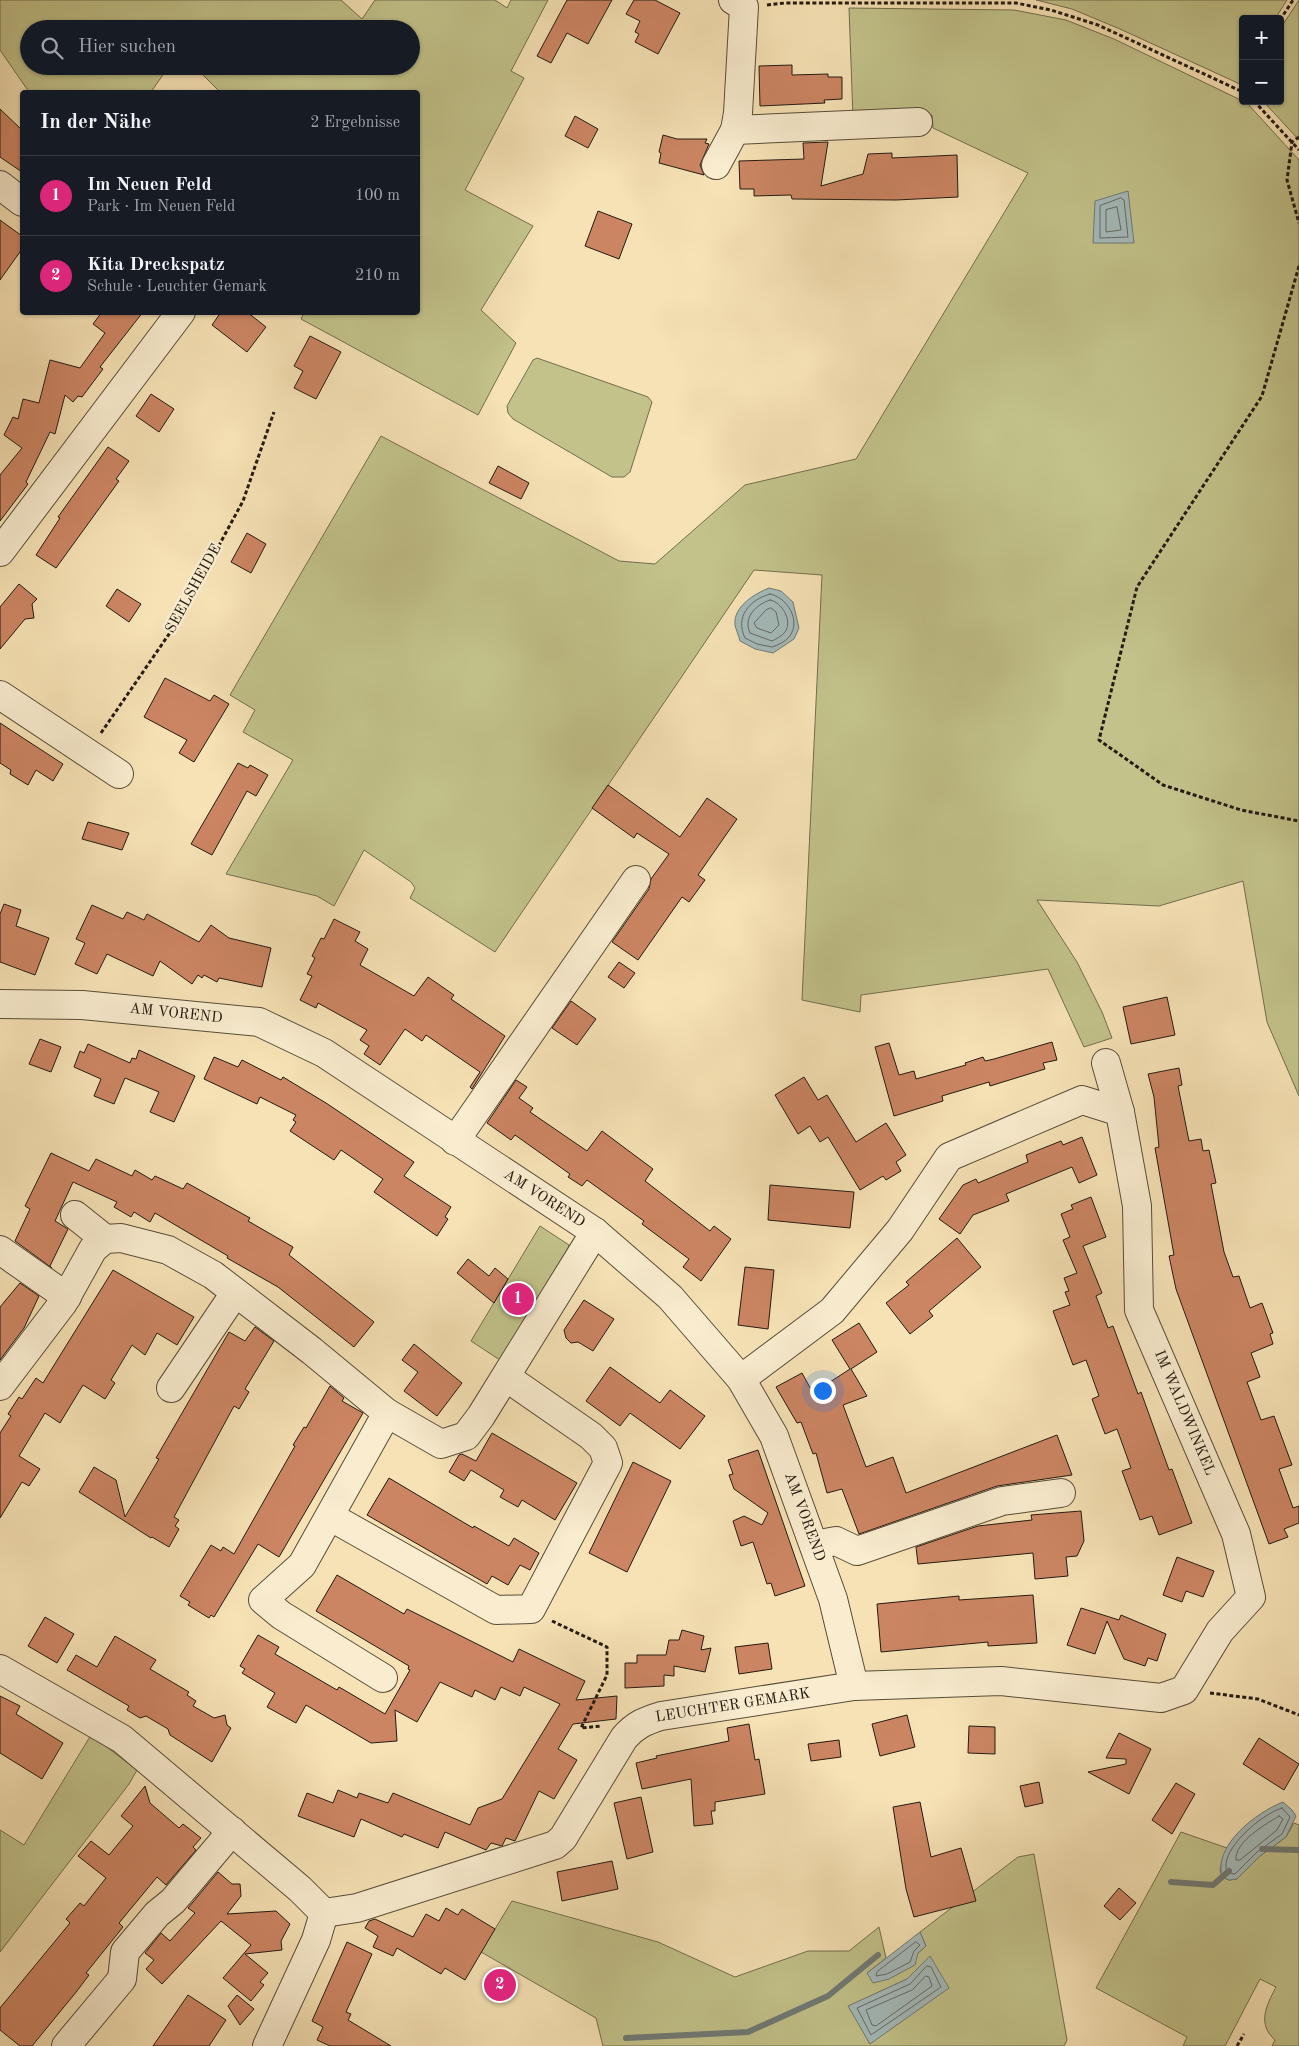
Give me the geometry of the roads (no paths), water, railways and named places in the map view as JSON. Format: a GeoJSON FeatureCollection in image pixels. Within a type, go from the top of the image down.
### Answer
{"type":"FeatureCollection","features":[{"type":"Feature","properties":{"kind":"street"},"geometry":{"type":"LineString","coordinates":[[716,165],[735,130],[738,113],[738,4]]}},
{"type":"Feature","properties":{"kind":"street"},"geometry":{"type":"LineString","coordinates":[[735,130],[918,122]]}},
{"type":"Feature","properties":{"kind":"street"},"geometry":{"type":"LineString","coordinates":[[0,185],[20,200]]}},
{"type":"Feature","properties":{"kind":"street"},"geometry":{"type":"LineString","coordinates":[[0,552],[177,315]]}},
{"type":"Feature","properties":{"kind":"street"},"geometry":{"type":"LineString","coordinates":[[0,695],[119,774]]}},
{"type":"Feature","properties":{"kind":"street"},"geometry":{"type":"LineString","coordinates":[[455,1141],[636,880]]}},
{"type":"Feature","properties":{"kind":"street","name":"AM VOREND"},"geometry":{"type":"LineString","coordinates":[[0,1004],[82,1005],[259,1022],[324,1053],[594,1232],[670,1297],[741,1378],[774,1436],[814,1545],[833,1599],[854,1686]]}},
{"type":"Feature","properties":{"kind":"street","name":"IM WALDWINKEL"},"geometry":{"type":"LineString","coordinates":[[1106,1063],[1120,1112],[1137,1206],[1139,1310],[1236,1534],[1251,1597],[1220,1631],[1184,1690]]}},
{"type":"Feature","properties":{"kind":"street"},"geometry":{"type":"LineString","coordinates":[[741,1378],[832,1311],[900,1230],[949,1157],[1082,1100],[1120,1112]]}},
{"type":"Feature","properties":{"kind":"street"},"geometry":{"type":"LineString","coordinates":[[75,1215],[105,1239]]}},
{"type":"Feature","properties":{"kind":"street"},"geometry":{"type":"LineString","coordinates":[[0,1386],[67,1297],[93,1249],[105,1239],[121,1238],[168,1250],[213,1275],[312,1351],[387,1413],[441,1444],[466,1436],[506,1377],[594,1232]]}},
{"type":"Feature","properties":{"kind":"street"},"geometry":{"type":"LineString","coordinates":[[0,1250],[67,1297]]}},
{"type":"Feature","properties":{"kind":"street"},"geometry":{"type":"LineString","coordinates":[[171,1388],[235,1293]]}},
{"type":"Feature","properties":{"kind":"street"},"geometry":{"type":"LineString","coordinates":[[331,1517],[496,1610],[531,1610],[608,1463],[603,1448],[591,1436],[506,1377]]}},
{"type":"Feature","properties":{"kind":"street"},"geometry":{"type":"LineString","coordinates":[[383,1678],[280,1614],[263,1600],[302,1565],[331,1517],[387,1413]]}},
{"type":"Feature","properties":{"kind":"street"},"geometry":{"type":"LineString","coordinates":[[814,1545],[836,1541],[857,1551],[1002,1501],[1060,1493]]}},
{"type":"Feature","properties":{"kind":"street"},"geometry":{"type":"LineString","coordinates":[[0,1670],[122,1739],[232,1831],[324,1913],[316,1940],[268,2046]]}},
{"type":"Feature","properties":{"kind":"street","name":"LEUCHTER GEMARK"},"geometry":{"type":"LineString","coordinates":[[324,1913],[356,1908],[555,1845],[563,1838],[633,1728],[646,1720],[661,1716],[854,1686],[1001,1682],[1160,1698],[1184,1690]]}},
{"type":"Feature","properties":{"kind":"street"},"geometry":{"type":"LineString","coordinates":[[66,2046],[122,1979],[125,1952],[157,1914],[173,1901],[232,1831]]}},
{"type":"Feature","properties":{"kind":"water"},"geometry":{"type":"Polygon","coordinates":[[[1128,191],[1134,243],[1093,243],[1095,201],[1128,191]]]}},
{"type":"Feature","properties":{"kind":"water"},"geometry":{"type":"Polygon","coordinates":[[[769,588],[781,591],[793,602],[799,628],[794,639],[773,653],[755,649],[740,641],[735,625],[737,612],[741,607],[751,598],[769,588]]]}},
{"type":"Feature","properties":{"kind":"water"},"geometry":{"type":"Polygon","coordinates":[[[1283,1802],[1296,1816],[1286,1837],[1260,1856],[1237,1879],[1229,1880],[1222,1877],[1221,1865],[1224,1853],[1230,1842],[1239,1831],[1261,1813],[1283,1802]]]}},
{"type":"Feature","properties":{"kind":"water"},"geometry":{"type":"Polygon","coordinates":[[[920,1932],[926,1946],[918,1953],[915,1965],[889,1979],[873,1983],[867,1973],[920,1932]]]}},
{"type":"Feature","properties":{"kind":"water"},"geometry":{"type":"Polygon","coordinates":[[[930,1956],[949,1988],[870,2044],[848,2006],[907,1979],[930,1956]]]}},
{"type":"Feature","properties":{"kind":"waterway"},"geometry":{"type":"LineString","coordinates":[[1262,1849],[1299,1850]]}},
{"type":"Feature","properties":{"kind":"waterway"},"geometry":{"type":"LineString","coordinates":[[1171,1882],[1213,1885],[1229,1871]]}},
{"type":"Feature","properties":{"kind":"waterway"},"geometry":{"type":"LineString","coordinates":[[626,2038],[748,2032],[828,1996],[878,1955]]}},
{"type":"Feature","properties":{"kind":"place","name":"Im Neuen Feld"},"geometry":{"type":"Point","coordinates":[518,1299]}},
{"type":"Feature","properties":{"kind":"place","name":"Kita Dreckspatz"},"geometry":{"type":"Point","coordinates":[500,1985]}}]}
